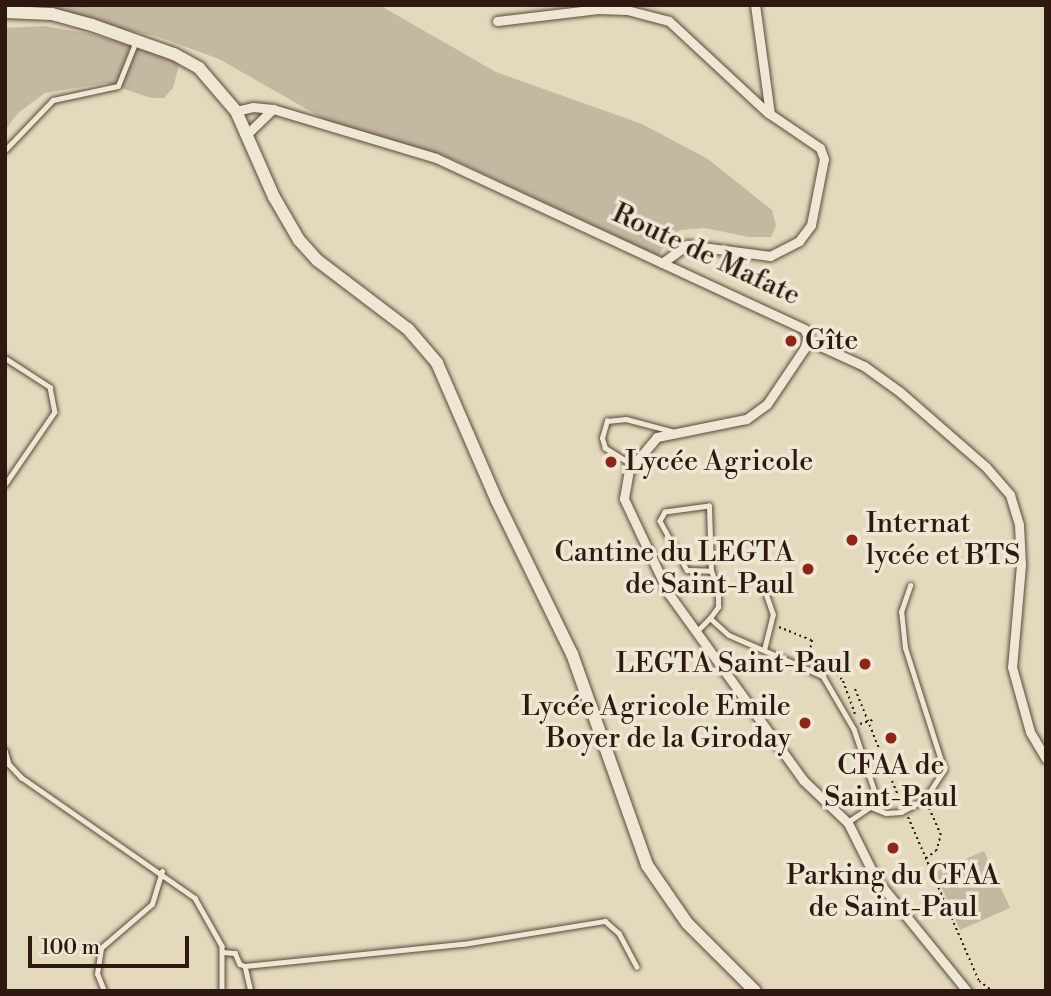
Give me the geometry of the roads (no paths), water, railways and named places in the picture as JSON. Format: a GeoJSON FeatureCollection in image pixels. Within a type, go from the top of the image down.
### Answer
{"type":"FeatureCollection","features":[{"type":"Feature","properties":{"kind":"main road"},"geometry":{"type":"LineString","coordinates":[[5,12],[52,14],[136,39],[199,68],[236,111],[274,197],[299,240],[317,260],[408,328],[437,363],[497,501],[572,654],[647,865],[687,923],[755,991]]}},
{"type":"Feature","properties":{"kind":"street"},"geometry":{"type":"LineString","coordinates":[[755,5],[770,114]]}},
{"type":"Feature","properties":{"kind":"street"},"geometry":{"type":"LineString","coordinates":[[497,21],[598,9],[627,10],[669,21],[770,114],[820,148],[824,159],[807,233],[789,248],[770,256],[687,245],[662,263]]}},
{"type":"Feature","properties":{"kind":"street","name":"Route de Mafate"},"geometry":{"type":"LineString","coordinates":[[236,111],[253,107],[273,109],[436,158],[800,326],[807,340],[761,410],[746,419],[675,433],[651,442],[632,465]]}},
{"type":"Feature","properties":{"kind":"street"},"geometry":{"type":"LineString","coordinates":[[248,133],[273,109]]}},
{"type":"Feature","properties":{"kind":"street"},"geometry":{"type":"LineString","coordinates":[[807,340],[864,366],[900,391],[977,458],[1010,495],[1019,525],[1021,565],[1012,667],[1030,732],[1046,759]]}},
{"type":"Feature","properties":{"kind":"street"},"geometry":{"type":"LineString","coordinates":[[632,465],[624,499],[669,594],[803,780],[848,823],[876,879],[967,991]]}},
{"type":"Feature","properties":{"kind":"lane"},"geometry":{"type":"LineString","coordinates":[[5,150],[53,100],[118,86],[136,39]]}},
{"type":"Feature","properties":{"kind":"lane"},"geometry":{"type":"LineString","coordinates":[[5,358],[50,387],[55,412],[5,485]]}},
{"type":"Feature","properties":{"kind":"lane"},"geometry":{"type":"LineString","coordinates":[[632,465],[605,448],[602,438],[607,421],[625,419],[675,433]]}},
{"type":"Feature","properties":{"kind":"lane"},"geometry":{"type":"LineString","coordinates":[[697,631],[718,607],[711,571],[709,506],[665,512],[660,521],[687,570],[711,571]]}},
{"type":"Feature","properties":{"kind":"lane"},"geometry":{"type":"LineString","coordinates":[[871,807],[886,813],[904,810],[925,799],[944,770],[905,648],[901,612],[910,586]]}},
{"type":"Feature","properties":{"kind":"lane"},"geometry":{"type":"LineString","coordinates":[[764,650],[773,615],[766,595]]}},
{"type":"Feature","properties":{"kind":"lane"},"geometry":{"type":"LineString","coordinates":[[710,618],[729,635],[823,676],[858,741],[875,788],[871,807],[848,823]]}},
{"type":"Feature","properties":{"kind":"lane"},"geometry":{"type":"LineString","coordinates":[[5,750],[9,764],[21,777],[162,872],[195,898],[214,926],[222,952],[222,991]]}},
{"type":"Feature","properties":{"kind":"lane"},"geometry":{"type":"LineString","coordinates":[[104,991],[97,974],[101,948],[152,904],[162,872]]}},
{"type":"Feature","properties":{"kind":"lane"},"geometry":{"type":"LineString","coordinates":[[222,952],[235,953],[240,964],[245,966],[463,944],[605,920],[619,933],[637,967]]}},
{"type":"Feature","properties":{"kind":"lane"},"geometry":{"type":"LineString","coordinates":[[245,966],[251,991]]}},
{"type":"Feature","properties":{"kind":"place","name":"Gîte"},"geometry":{"type":"Point","coordinates":[791,341]}},
{"type":"Feature","properties":{"kind":"place","name":"Lycée Agricole"},"geometry":{"type":"Point","coordinates":[611,462]}},
{"type":"Feature","properties":{"kind":"place","name":"Internat lycée et BTS"},"geometry":{"type":"Point","coordinates":[852,540]}},
{"type":"Feature","properties":{"kind":"place","name":"Cantine du LEGTA de Saint-Paul"},"geometry":{"type":"Point","coordinates":[808,569]}},
{"type":"Feature","properties":{"kind":"place","name":"LEGTA Saint-Paul"},"geometry":{"type":"Point","coordinates":[865,664]}},
{"type":"Feature","properties":{"kind":"place","name":"Lycée Agricole Emile Boyer de la Giroday"},"geometry":{"type":"Point","coordinates":[805,723]}},
{"type":"Feature","properties":{"kind":"place","name":"CFAA de Saint-Paul"},"geometry":{"type":"Point","coordinates":[891,738]}},
{"type":"Feature","properties":{"kind":"place","name":"Parking du CFAA de Saint-Paul"},"geometry":{"type":"Point","coordinates":[893,848]}}]}
